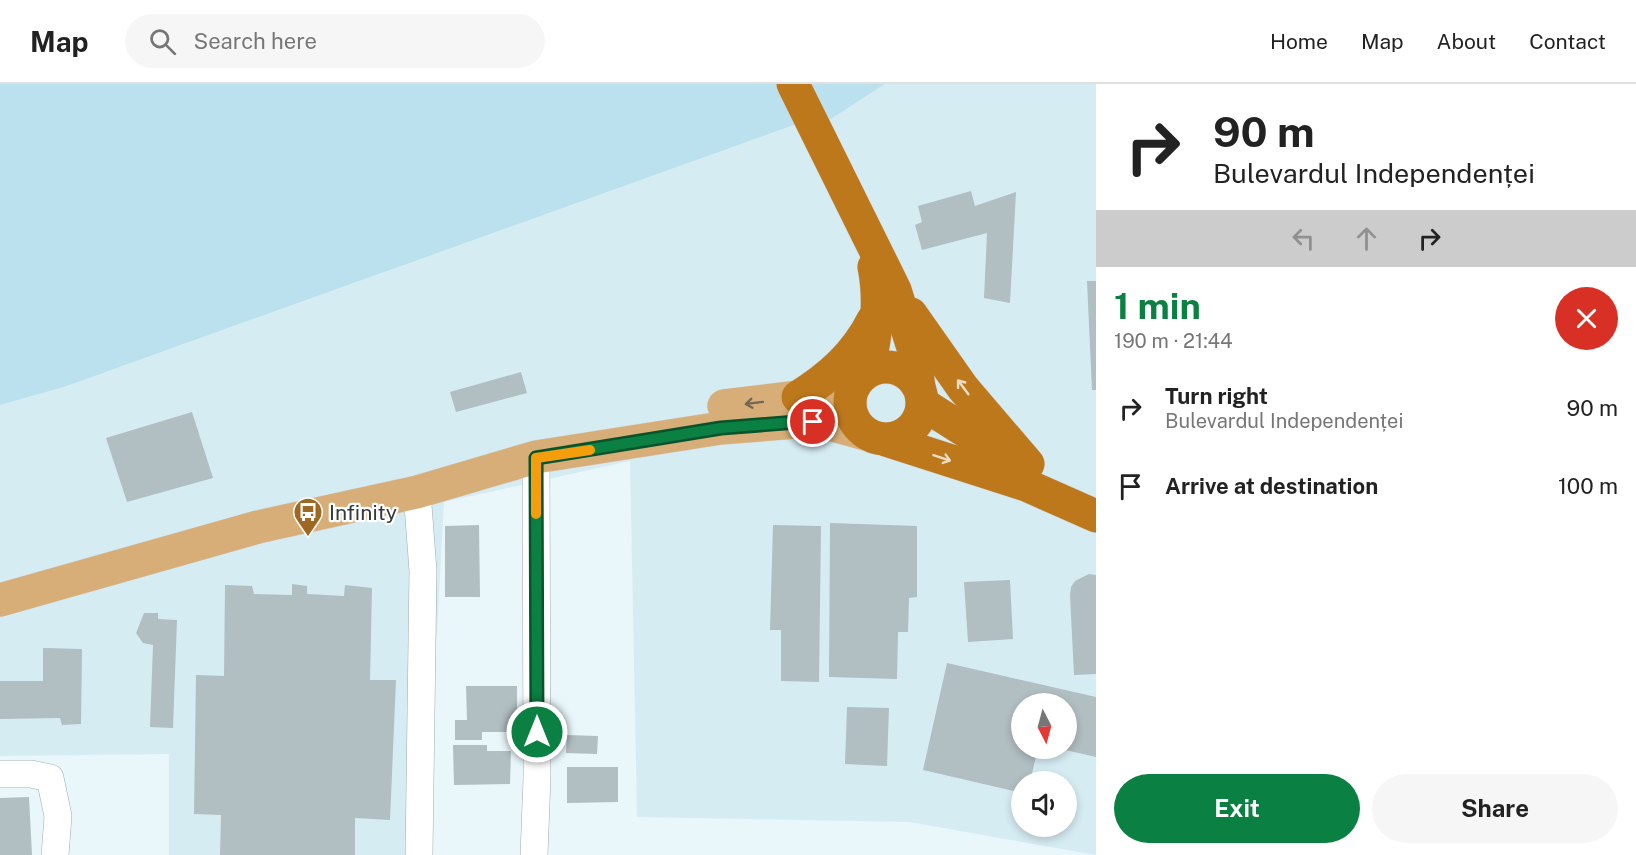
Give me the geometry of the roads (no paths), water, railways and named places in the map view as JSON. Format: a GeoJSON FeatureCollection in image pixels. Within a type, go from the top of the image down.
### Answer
{"type":"FeatureCollection","features":[{"type":"Feature","properties":{"kind":"highway"},"geometry":{"type":"LineString","coordinates":[[793,84],[867,236],[886,300],[914,351],[921,396],[915,425],[907,433],[897,438],[876,437]]}},
{"type":"Feature","properties":{"kind":"highway"},"geometry":{"type":"LineString","coordinates":[[886,300],[861,379],[850,397],[849,408],[857,426],[876,437],[1026,486],[1096,516]]}},
{"type":"Feature","properties":{"kind":"highway"},"geometry":{"type":"LineString","coordinates":[[798,397],[821,383],[839,367],[856,348],[886,300]]}},
{"type":"Feature","properties":{"kind":"highway"},"geometry":{"type":"LineString","coordinates":[[886,300],[1028,464]]}},
{"type":"Feature","properties":{"kind":"highway"},"geometry":{"type":"LineString","coordinates":[[861,379],[885,366],[909,374],[921,396],[992,448],[1096,500]]}},
{"type":"Feature","properties":{"kind":"main road"},"geometry":{"type":"LineString","coordinates":[[258,527],[363,490],[535,440],[636,419],[798,397],[861,379]]}},
{"type":"Feature","properties":{"kind":"main road"},"geometry":{"type":"LineString","coordinates":[[0,600],[258,527],[417,492],[536,458],[721,428],[797,422],[826,423],[876,437]]}},
{"type":"Feature","properties":{"kind":"street"},"geometry":{"type":"LineString","coordinates":[[534,855],[537,778],[536,458]]}},
{"type":"Feature","properties":{"kind":"street"},"geometry":{"type":"LineString","coordinates":[[417,492],[423,571],[418,855]]}},
{"type":"Feature","properties":{"kind":"street"},"geometry":{"type":"LineString","coordinates":[[0,774],[31,774],[50,778],[57,816],[55,855]]}},
{"type":"Feature","properties":{"kind":"place","name":"Infinity"},"geometry":{"type":"Point","coordinates":[308,538]}}]}
